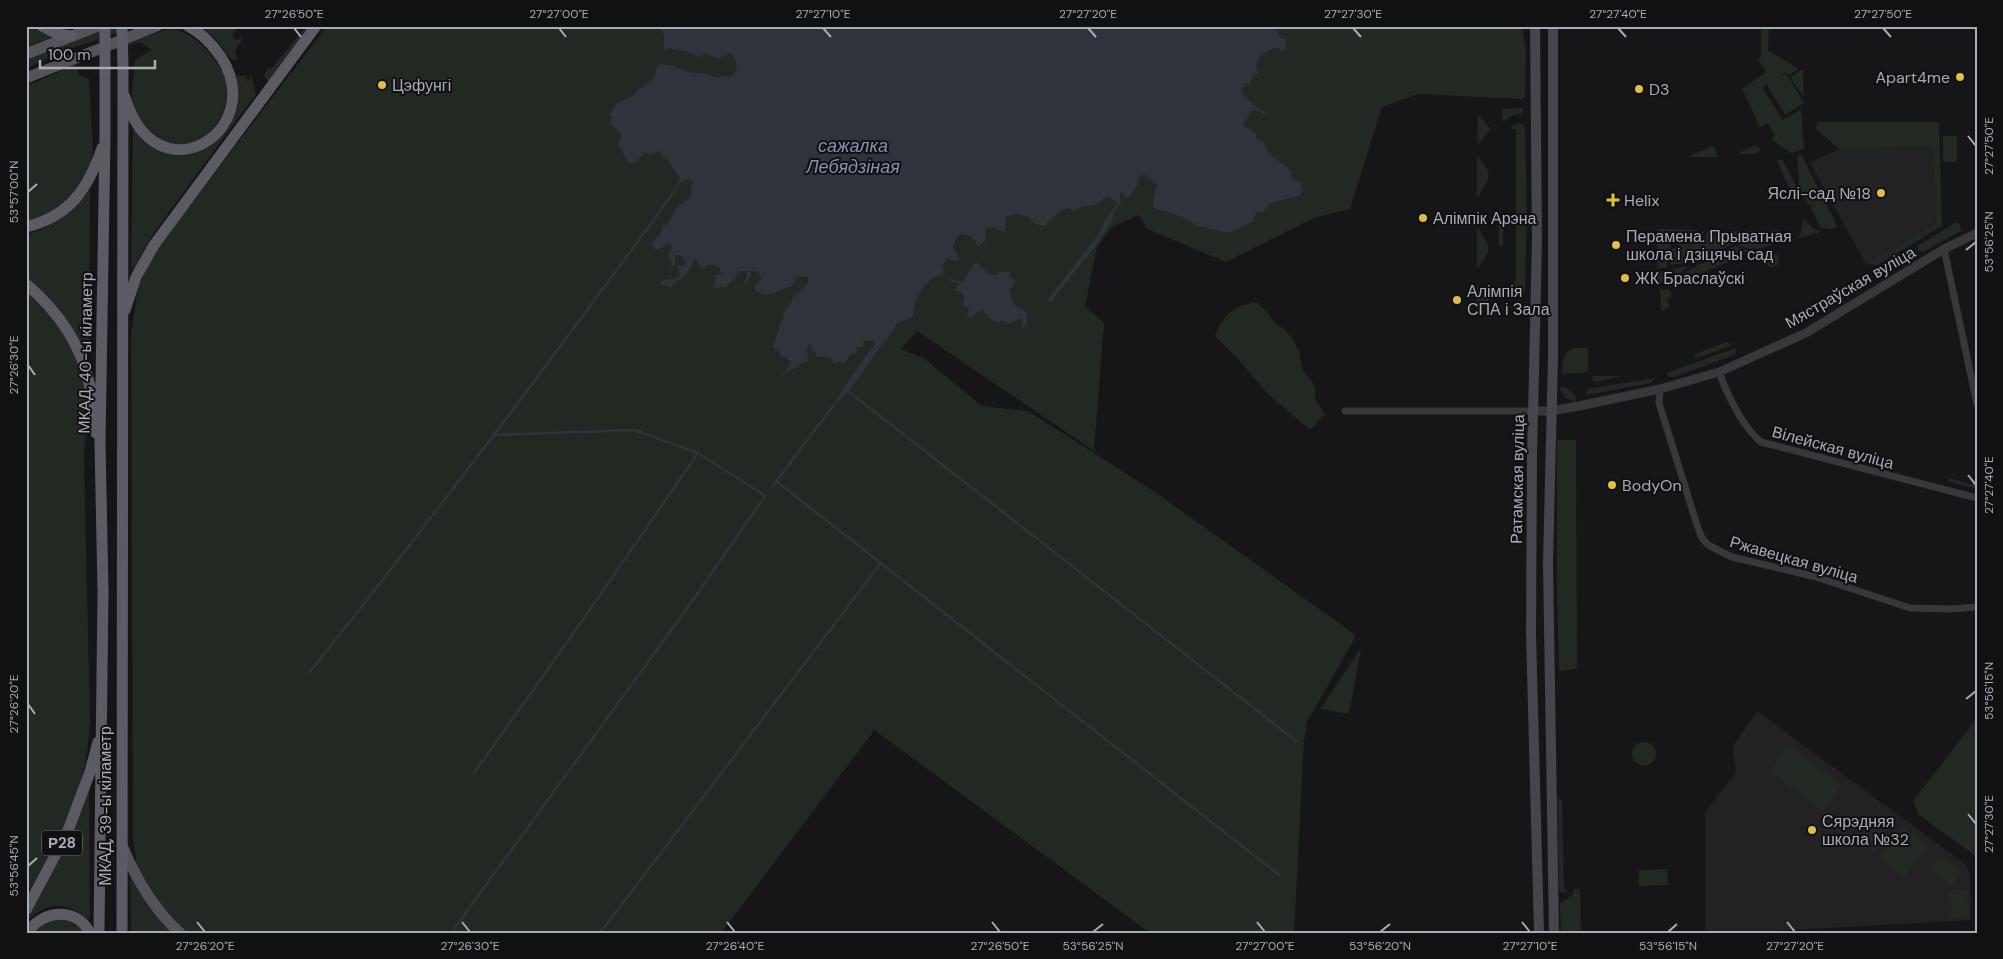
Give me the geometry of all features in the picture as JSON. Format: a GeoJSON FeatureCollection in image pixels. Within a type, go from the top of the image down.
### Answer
{"type":"FeatureCollection","features":[{"type":"Feature","properties":{"kind":"highway"},"geometry":{"type":"LineString","coordinates":[[42,26],[57,34],[71,36]]}},
{"type":"Feature","properties":{"kind":"highway","name":"МКАД, 40-ы кіламетр"},"geometry":{"type":"LineString","coordinates":[[102,681],[103,591],[100,443],[105,26]]}},
{"type":"Feature","properties":{"kind":"highway"},"geometry":{"type":"LineString","coordinates":[[122,26],[122,322]]}},
{"type":"Feature","properties":{"kind":"highway"},"geometry":{"type":"LineString","coordinates":[[122,88],[132,118],[147,137],[157,144],[180,151],[191,149],[213,138],[228,116],[233,89],[226,67],[217,51],[200,33],[188,26]]}},
{"type":"Feature","properties":{"kind":"highway"},"geometry":{"type":"LineString","coordinates":[[122,322],[136,277],[154,245],[316,26]]}},
{"type":"Feature","properties":{"kind":"highway"},"geometry":{"type":"LineString","coordinates":[[26,227],[53,218],[77,197],[93,173],[105,137]]}},
{"type":"Feature","properties":{"kind":"highway"},"geometry":{"type":"LineString","coordinates":[[26,284],[57,315],[73,340],[90,388],[92,420],[100,443]]}},
{"type":"Feature","properties":{"kind":"highway","name":"МКАД, 39-ы кіламетр"},"geometry":{"type":"LineString","coordinates":[[122,322],[122,933]]}},
{"type":"Feature","properties":{"kind":"highway","name":"МКАД, 39-ы кіламетр"},"geometry":{"type":"LineString","coordinates":[[99,933],[102,681]]}},
{"type":"Feature","properties":{"kind":"highway","name":"Р28"},"geometry":{"type":"LineString","coordinates":[[26,910],[67,833],[90,772],[102,727]]}},
{"type":"Feature","properties":{"kind":"highway"},"geometry":{"type":"LineString","coordinates":[[27,933],[36,922],[49,915],[57,914],[67,915],[80,921],[90,933]]}},
{"type":"Feature","properties":{"kind":"main road"},"geometry":{"type":"LineString","coordinates":[[26,54],[98,26]]}},
{"type":"Feature","properties":{"kind":"main road"},"geometry":{"type":"LineString","coordinates":[[26,78],[157,26]]}},
{"type":"Feature","properties":{"kind":"main road","name":"Ратамская вуліца"},"geometry":{"type":"LineString","coordinates":[[1535,26],[1537,240],[1531,633],[1539,933]]}},
{"type":"Feature","properties":{"kind":"main road","name":"Ратамская вуліца"},"geometry":{"type":"LineString","coordinates":[[1553,26],[1553,358],[1548,563],[1554,933]]}},
{"type":"Feature","properties":{"kind":"main road"},"geometry":{"type":"LineString","coordinates":[[121,842],[131,867],[155,907],[180,933]]}},
{"type":"Feature","properties":{"kind":"street","name":"Мястраўская вуліца"},"geometry":{"type":"LineString","coordinates":[[1533,411],[1551,411],[1660,388],[1719,372],[1806,333],[1944,249],[1977,233]]}},
{"type":"Feature","properties":{"kind":"street"},"geometry":{"type":"LineString","coordinates":[[1944,249],[1977,404]]}},
{"type":"Feature","properties":{"kind":"street","name":"Вілейская вуліца"},"geometry":{"type":"LineString","coordinates":[[1719,372],[1724,386],[1747,427],[1761,442],[1977,498]]}},
{"type":"Feature","properties":{"kind":"street","name":"Ржавецкая вуліца"},"geometry":{"type":"LineString","coordinates":[[1660,388],[1660,403],[1697,525],[1702,538],[1708,545],[1732,557],[1816,577],[1910,608],[1951,610],[1977,607]]}},
{"type":"Feature","properties":{"kind":"street"},"geometry":{"type":"LineString","coordinates":[[1345,411],[1533,411]]}},
{"type":"Feature","properties":{"kind":"shaded area"},"geometry":{"type":"Polygon","coordinates":[[[26,26],[37,26],[52,38],[26,47],[26,26]]]}},
{"type":"Feature","properties":{"kind":"shaded area"},"geometry":{"type":"Polygon","coordinates":[[[116,26],[136,26],[73,48],[26,68],[26,60],[116,26]]]}},
{"type":"Feature","properties":{"kind":"shaded area"},"geometry":{"type":"Polygon","coordinates":[[[200,26],[239,26],[232,35],[237,41],[240,37],[243,39],[235,50],[238,61],[231,59],[215,38],[200,26]]]}},
{"type":"Feature","properties":{"kind":"shaded area"},"geometry":{"type":"Polygon","coordinates":[[[306,26],[311,26],[270,81],[266,79],[264,75],[268,68],[273,67],[306,26]]]}},
{"type":"Feature","properties":{"kind":"shaded area"},"geometry":{"type":"Polygon","coordinates":[[[327,26],[1522,26],[1526,51],[1525,97],[1522,99],[1418,94],[1382,107],[1350,209],[1314,218],[1226,262],[1147,229],[1139,215],[1112,227],[1097,247],[1085,306],[1104,323],[1094,451],[917,331],[901,349],[925,359],[982,406],[1028,411],[1152,490],[1353,633],[1355,636],[1353,641],[1307,722],[1304,740],[1294,933],[1150,933],[873,729],[873,732],[721,933],[186,933],[157,903],[137,867],[133,838],[131,335],[138,288],[152,255],[327,26]]]}},
{"type":"Feature","properties":{"kind":"shaded area"},"geometry":{"type":"Polygon","coordinates":[[[1761,26],[1769,26],[1768,50],[1799,69],[1789,75],[1786,72],[1774,80],[1786,73],[1804,103],[1785,115],[1767,85],[1762,87],[1783,120],[1801,109],[1804,149],[1791,153],[1772,140],[1774,134],[1768,123],[1760,127],[1742,89],[1766,72],[1758,60],[1761,56],[1761,26]]]}},
{"type":"Feature","properties":{"kind":"shaded area"},"geometry":{"type":"Polygon","coordinates":[[[175,29],[193,38],[203,47],[219,67],[226,82],[227,96],[218,122],[198,140],[185,144],[172,144],[158,139],[142,122],[134,106],[132,93],[135,60],[151,50],[140,42],[75,62],[75,60],[165,30],[175,29]]]}},
{"type":"Feature","properties":{"kind":"shaded area"},"geometry":{"type":"Polygon","coordinates":[[[75,65],[79,75],[89,79],[93,148],[91,165],[71,199],[26,226],[26,86],[75,65]]]}},
{"type":"Feature","properties":{"kind":"shaded area"},"geometry":{"type":"Polygon","coordinates":[[[1803,69],[1804,98],[1790,77],[1803,69]]]}},
{"type":"Feature","properties":{"kind":"shaded area"},"geometry":{"type":"Polygon","coordinates":[[[238,74],[240,76],[246,75],[247,81],[252,76],[256,94],[152,235],[135,267],[131,267],[133,126],[140,136],[163,151],[175,154],[190,154],[203,149],[232,118],[238,95],[236,80],[238,74]]]}},
{"type":"Feature","properties":{"kind":"shaded area"},"geometry":{"type":"Polygon","coordinates":[[[1523,108],[1522,114],[1513,115],[1503,122],[1502,109],[1523,108]]]}},
{"type":"Feature","properties":{"kind":"shaded area"},"geometry":{"type":"Polygon","coordinates":[[[1478,114],[1491,129],[1477,145],[1478,114]]]}},
{"type":"Feature","properties":{"kind":"shaded area"},"geometry":{"type":"Polygon","coordinates":[[[1818,122],[1939,122],[1942,226],[1877,265],[1866,264],[1936,224],[1932,146],[1839,149],[1816,129],[1818,122]]]}},
{"type":"Feature","properties":{"kind":"shaded area"},"geometry":{"type":"Polygon","coordinates":[[[1518,123],[1525,128],[1527,213],[1525,291],[1523,295],[1515,297],[1511,293],[1513,282],[1516,281],[1516,129],[1512,129],[1512,126],[1518,123]]]}},
{"type":"Feature","properties":{"kind":"shaded area"},"geometry":{"type":"Polygon","coordinates":[[[1943,136],[1957,136],[1957,162],[1943,162],[1943,136]]]}},
{"type":"Feature","properties":{"kind":"shaded area"},"geometry":{"type":"Polygon","coordinates":[[[1755,145],[1760,148],[1759,152],[1755,154],[1737,154],[1755,145]]]}},
{"type":"Feature","properties":{"kind":"shaded area","name":"Яслі-сад №18"},"geometry":{"type":"Polygon","coordinates":[[[1932,145],[1936,224],[1866,264],[1810,163],[1839,149],[1932,145]]]}},
{"type":"Feature","properties":{"kind":"shaded area"},"geometry":{"type":"Polygon","coordinates":[[[1713,146],[1719,157],[1687,157],[1713,146]]]}},
{"type":"Feature","properties":{"kind":"shaded area"},"geometry":{"type":"Polygon","coordinates":[[[1801,154],[1838,227],[1832,229],[1821,228],[1811,209],[1812,206],[1808,204],[1798,185],[1798,155],[1801,154]]]}},
{"type":"Feature","properties":{"kind":"shaded area"},"geometry":{"type":"Polygon","coordinates":[[[1477,155],[1489,176],[1477,198],[1477,155]]]}},
{"type":"Feature","properties":{"kind":"shaded area"},"geometry":{"type":"Polygon","coordinates":[[[1782,159],[1796,185],[1794,198],[1777,161],[1782,159]]]}},
{"type":"Feature","properties":{"kind":"shaded area"},"geometry":{"type":"Polygon","coordinates":[[[90,190],[89,351],[86,353],[59,309],[26,278],[26,235],[54,222],[90,190]]]}},
{"type":"Feature","properties":{"kind":"shaded area"},"geometry":{"type":"Polygon","coordinates":[[[1499,219],[1503,224],[1503,246],[1499,246],[1499,219]]]}},
{"type":"Feature","properties":{"kind":"shaded area"},"geometry":{"type":"Polygon","coordinates":[[[1803,219],[1820,232],[1797,239],[1801,232],[1803,219]]]}},
{"type":"Feature","properties":{"kind":"shaded area"},"geometry":{"type":"Polygon","coordinates":[[[1957,222],[1960,225],[1961,231],[1923,252],[1918,250],[1917,246],[1957,222]]]}},
{"type":"Feature","properties":{"kind":"shaded area"},"geometry":{"type":"Polygon","coordinates":[[[1477,227],[1487,244],[1488,252],[1477,269],[1477,227]]]}},
{"type":"Feature","properties":{"kind":"shaded area"},"geometry":{"type":"Polygon","coordinates":[[[1658,229],[1697,230],[1671,242],[1658,234],[1658,229]]]}},
{"type":"Feature","properties":{"kind":"shaded area"},"geometry":{"type":"Polygon","coordinates":[[[1778,230],[1776,243],[1771,245],[1752,249],[1738,245],[1769,231],[1778,230]]]}},
{"type":"Feature","properties":{"kind":"shaded area"},"geometry":{"type":"Polygon","coordinates":[[[1704,231],[1702,239],[1705,240],[1707,231],[1712,231],[1732,244],[1708,257],[1701,252],[1694,255],[1692,262],[1670,265],[1670,253],[1673,248],[1680,250],[1682,248],[1676,244],[1692,234],[1704,231]]]}},
{"type":"Feature","properties":{"kind":"shaded area"},"geometry":{"type":"Polygon","coordinates":[[[1717,231],[1763,231],[1744,240],[1735,241],[1717,231]]]}},
{"type":"Feature","properties":{"kind":"shaded area"},"geometry":{"type":"Polygon","coordinates":[[[1657,236],[1670,244],[1671,247],[1667,254],[1667,267],[1657,269],[1657,236]]]}},
{"type":"Feature","properties":{"kind":"shaded area"},"geometry":{"type":"Polygon","coordinates":[[[1735,246],[1750,251],[1710,258],[1735,246]]]}},
{"type":"Feature","properties":{"kind":"shaded area"},"geometry":{"type":"Polygon","coordinates":[[[1772,253],[1777,255],[1779,260],[1777,265],[1772,267],[1767,265],[1765,260],[1767,255],[1772,253]]]}},
{"type":"Feature","properties":{"kind":"shaded area"},"geometry":{"type":"Polygon","coordinates":[[[1747,254],[1678,283],[1675,279],[1699,264],[1747,254]]]}},
{"type":"Feature","properties":{"kind":"shaded area"},"geometry":{"type":"Polygon","coordinates":[[[1691,265],[1673,277],[1670,270],[1691,265]]]}},
{"type":"Feature","properties":{"kind":"shaded area"},"geometry":{"type":"Polygon","coordinates":[[[1668,270],[1671,278],[1657,285],[1657,272],[1668,270]]]}},
{"type":"Feature","properties":{"kind":"shaded area"},"geometry":{"type":"Polygon","coordinates":[[[1859,281],[1860,288],[1838,302],[1832,303],[1829,299],[1859,281]]]}},
{"type":"Feature","properties":{"kind":"shaded area"},"geometry":{"type":"Polygon","coordinates":[[[1477,285],[1489,299],[1476,315],[1477,285]]]}},
{"type":"Feature","properties":{"kind":"shaded area"},"geometry":{"type":"Polygon","coordinates":[[[1660,289],[1670,290],[1672,297],[1667,299],[1670,307],[1661,312],[1660,289]]]}},
{"type":"Feature","properties":{"kind":"shaded area"},"geometry":{"type":"Polygon","coordinates":[[[26,291],[52,317],[70,345],[83,373],[87,406],[84,459],[90,721],[84,770],[74,803],[52,850],[26,895],[26,291]]]}},
{"type":"Feature","properties":{"kind":"shaded area"},"geometry":{"type":"Polygon","coordinates":[[[1257,303],[1294,341],[1299,352],[1302,369],[1315,386],[1315,399],[1325,414],[1310,430],[1268,394],[1215,336],[1228,314],[1237,308],[1257,303]]]}},
{"type":"Feature","properties":{"kind":"shaded area"},"geometry":{"type":"Polygon","coordinates":[[[1726,342],[1733,345],[1697,358],[1693,355],[1726,342]]]}},
{"type":"Feature","properties":{"kind":"shaded area"},"geometry":{"type":"Polygon","coordinates":[[[1573,348],[1588,348],[1588,370],[1584,373],[1562,374],[1563,359],[1573,348]]]}},
{"type":"Feature","properties":{"kind":"shaded area"},"geometry":{"type":"Polygon","coordinates":[[[1736,348],[1734,355],[1674,377],[1669,377],[1666,373],[1736,348]]]}},
{"type":"Feature","properties":{"kind":"shaded area"},"geometry":{"type":"Polygon","coordinates":[[[1593,376],[1622,376],[1597,382],[1593,381],[1593,376]]]}},
{"type":"Feature","properties":{"kind":"shaded area"},"geometry":{"type":"Polygon","coordinates":[[[1655,378],[1651,383],[1586,395],[1587,389],[1655,378]]]}},
{"type":"Feature","properties":{"kind":"shaded area"},"geometry":{"type":"Polygon","coordinates":[[[1559,387],[1565,387],[1575,395],[1576,402],[1565,398],[1559,387]]]}},
{"type":"Feature","properties":{"kind":"shaded area"},"geometry":{"type":"Polygon","coordinates":[[[1557,440],[1576,440],[1577,669],[1561,671],[1559,669],[1557,591],[1557,440]]]}},
{"type":"Feature","properties":{"kind":"shaded area"},"geometry":{"type":"Polygon","coordinates":[[[1949,478],[1971,484],[1977,478],[1977,489],[1949,482],[1949,478]]]}},
{"type":"Feature","properties":{"kind":"shaded area"},"geometry":{"type":"Polygon","coordinates":[[[1361,648],[1349,714],[1320,709],[1361,648]]]}},
{"type":"Feature","properties":{"kind":"shaded area","name":"Сярэдняя школа №32"},"geometry":{"type":"Polygon","coordinates":[[[1757,711],[1965,864],[1970,874],[1971,920],[1737,933],[1705,933],[1705,812],[1736,772],[1733,746],[1757,711]]]}},
{"type":"Feature","properties":{"kind":"shaded area"},"geometry":{"type":"Polygon","coordinates":[[[1977,718],[1977,857],[1919,815],[1913,801],[1977,718]]]}},
{"type":"Feature","properties":{"kind":"shaded area"},"geometry":{"type":"Polygon","coordinates":[[[1644,742],[1649,743],[1655,749],[1655,759],[1649,765],[1644,766],[1639,765],[1633,759],[1632,754],[1633,749],[1639,743],[1644,742]]]}},
{"type":"Feature","properties":{"kind":"shaded area"},"geometry":{"type":"Polygon","coordinates":[[[1788,745],[1842,786],[1823,811],[1769,771],[1788,745]]]}},
{"type":"Feature","properties":{"kind":"shaded area"},"geometry":{"type":"Polygon","coordinates":[[[89,788],[90,919],[71,909],[56,906],[42,910],[26,922],[26,915],[89,788]]]}},
{"type":"Feature","properties":{"kind":"shaded area"},"geometry":{"type":"Polygon","coordinates":[[[1558,799],[1562,800],[1564,889],[1567,889],[1564,893],[1560,892],[1559,889],[1558,799]]]}},
{"type":"Feature","properties":{"kind":"shaded area"},"geometry":{"type":"Polygon","coordinates":[[[1877,822],[1889,831],[1888,836],[1875,852],[1858,839],[1869,824],[1874,825],[1877,822]]]}},
{"type":"Feature","properties":{"kind":"shaded area"},"geometry":{"type":"Polygon","coordinates":[[[1902,826],[1929,846],[1904,878],[1878,858],[1902,826]]]}},
{"type":"Feature","properties":{"kind":"shaded area"},"geometry":{"type":"Polygon","coordinates":[[[1940,856],[1961,872],[1951,886],[1930,869],[1940,856]]]}},
{"type":"Feature","properties":{"kind":"shaded area"},"geometry":{"type":"Polygon","coordinates":[[[1667,869],[1668,885],[1639,886],[1639,870],[1667,869]]]}},
{"type":"Feature","properties":{"kind":"shaded area"},"geometry":{"type":"Polygon","coordinates":[[[130,873],[173,933],[131,933],[130,873]]]}},
{"type":"Feature","properties":{"kind":"shaded area"},"geometry":{"type":"Polygon","coordinates":[[[1574,889],[1580,889],[1581,933],[1561,933],[1560,903],[1572,895],[1574,889]]]}},
{"type":"Feature","properties":{"kind":"shaded area"},"geometry":{"type":"Polygon","coordinates":[[[1967,889],[1968,916],[1951,918],[1949,890],[1967,889]]]}},
{"type":"Feature","properties":{"kind":"shaded area"},"geometry":{"type":"Polygon","coordinates":[[[63,915],[86,933],[28,933],[28,931],[63,915]]]}},
{"type":"Feature","properties":{"kind":"water","name":"сажалка Лебядзіная"},"geometry":{"type":"Polygon","coordinates":[[[658,26],[1270,26],[1277,31],[1280,38],[1285,39],[1287,44],[1285,50],[1282,51],[1277,47],[1263,54],[1256,68],[1259,72],[1253,75],[1250,84],[1244,83],[1242,93],[1251,103],[1270,116],[1256,110],[1251,111],[1243,125],[1256,134],[1256,139],[1264,143],[1269,154],[1292,171],[1290,176],[1294,181],[1300,182],[1302,192],[1299,196],[1269,203],[1263,213],[1256,212],[1254,221],[1230,232],[1225,232],[1198,226],[1182,217],[1154,208],[1155,190],[1158,186],[1144,174],[1139,178],[1137,186],[1129,197],[1125,197],[1123,193],[1120,194],[1121,203],[1113,212],[1113,219],[1094,248],[1049,304],[1049,298],[1099,234],[1103,224],[1117,204],[1116,201],[1108,196],[1094,205],[1080,207],[1074,211],[1069,208],[1062,210],[1044,226],[1033,223],[1029,217],[1018,214],[1006,216],[1005,232],[992,227],[986,228],[985,241],[979,246],[968,235],[958,234],[953,247],[960,260],[954,261],[947,258],[941,268],[944,270],[943,275],[947,278],[963,282],[973,265],[978,263],[989,274],[997,275],[999,272],[1011,272],[1009,276],[1015,283],[1010,289],[1012,300],[1015,305],[1027,313],[1027,324],[1022,329],[1022,319],[1018,319],[1010,324],[1003,320],[997,323],[990,319],[982,310],[978,311],[972,318],[967,317],[969,307],[963,306],[964,296],[956,289],[959,283],[953,282],[941,275],[924,286],[915,304],[913,317],[898,323],[847,393],[834,405],[875,344],[874,341],[864,340],[862,347],[857,347],[856,354],[852,353],[845,363],[839,361],[836,364],[833,363],[832,359],[822,356],[816,357],[816,353],[811,349],[812,345],[809,344],[807,348],[808,361],[782,376],[791,362],[785,356],[782,358],[777,350],[773,348],[781,321],[784,318],[783,314],[792,298],[807,285],[808,277],[800,276],[796,278],[792,286],[767,295],[758,292],[754,288],[761,278],[759,272],[750,271],[751,276],[741,289],[747,276],[745,271],[741,271],[735,276],[736,280],[732,280],[725,288],[716,288],[714,286],[716,280],[714,276],[722,274],[719,269],[713,265],[708,265],[705,267],[705,270],[700,267],[695,258],[686,275],[671,287],[661,285],[661,282],[674,279],[680,274],[677,266],[683,266],[685,259],[677,255],[675,258],[676,263],[673,267],[670,267],[672,263],[668,255],[672,246],[669,243],[665,244],[664,247],[656,250],[651,244],[662,232],[662,226],[666,225],[680,204],[684,203],[692,195],[691,187],[693,183],[690,178],[681,182],[662,211],[660,211],[677,186],[680,178],[660,151],[650,155],[645,152],[636,162],[629,163],[618,144],[622,134],[610,124],[612,117],[610,114],[616,104],[634,95],[637,90],[654,79],[657,67],[660,64],[718,78],[730,77],[734,74],[737,66],[733,55],[730,53],[718,58],[706,53],[699,57],[688,52],[670,48],[667,50],[664,48],[664,34],[658,26]]]}},
{"type":"Feature","properties":{"kind":"waterway"},"geometry":{"type":"LineString","coordinates":[[309,673],[487,444],[660,211]]}},
{"type":"Feature","properties":{"kind":"waterway"},"geometry":{"type":"LineString","coordinates":[[848,391],[1296,741]]}},
{"type":"Feature","properties":{"kind":"waterway"},"geometry":{"type":"LineString","coordinates":[[772,487],[834,405]]}},
{"type":"Feature","properties":{"kind":"waterway"},"geometry":{"type":"LineString","coordinates":[[451,933],[688,607],[765,496],[698,453],[634,430],[494,435]]}},
{"type":"Feature","properties":{"kind":"waterway"},"geometry":{"type":"LineString","coordinates":[[474,773],[698,453]]}},
{"type":"Feature","properties":{"kind":"waterway"},"geometry":{"type":"LineString","coordinates":[[776,481],[1279,875]]}},
{"type":"Feature","properties":{"kind":"waterway"},"geometry":{"type":"LineString","coordinates":[[600,933],[880,564]]}},
{"type":"Feature","properties":{"kind":"place","name":"Apart4me"},"geometry":{"type":"Point","coordinates":[1960,77]}},
{"type":"Feature","properties":{"kind":"place","name":"Цэфунгі"},"geometry":{"type":"Point","coordinates":[382,85]}},
{"type":"Feature","properties":{"kind":"place","name":"D3"},"geometry":{"type":"Point","coordinates":[1639,89]}},
{"type":"Feature","properties":{"kind":"place","name":"Яслі-сад №18"},"geometry":{"type":"Point","coordinates":[1881,193]}},
{"type":"Feature","properties":{"kind":"place","name":"Helix"},"geometry":{"type":"Point","coordinates":[1613,200]}},
{"type":"Feature","properties":{"kind":"place","name":"Алімпік Арэна"},"geometry":{"type":"Point","coordinates":[1423,218]}},
{"type":"Feature","properties":{"kind":"place","name":"Перамена. Прыватная школа і дзіцячы сад"},"geometry":{"type":"Point","coordinates":[1616,245]}},
{"type":"Feature","properties":{"kind":"place","name":"ЖК Браслаўскі"},"geometry":{"type":"Point","coordinates":[1625,278]}},
{"type":"Feature","properties":{"kind":"place","name":"Алімпія СПА і Зала"},"geometry":{"type":"Point","coordinates":[1457,300]}},
{"type":"Feature","properties":{"kind":"place","name":"BodyOn"},"geometry":{"type":"Point","coordinates":[1612,485]}},
{"type":"Feature","properties":{"kind":"place","name":"Сярэдняя школа №32"},"geometry":{"type":"Point","coordinates":[1812,830]}}]}
